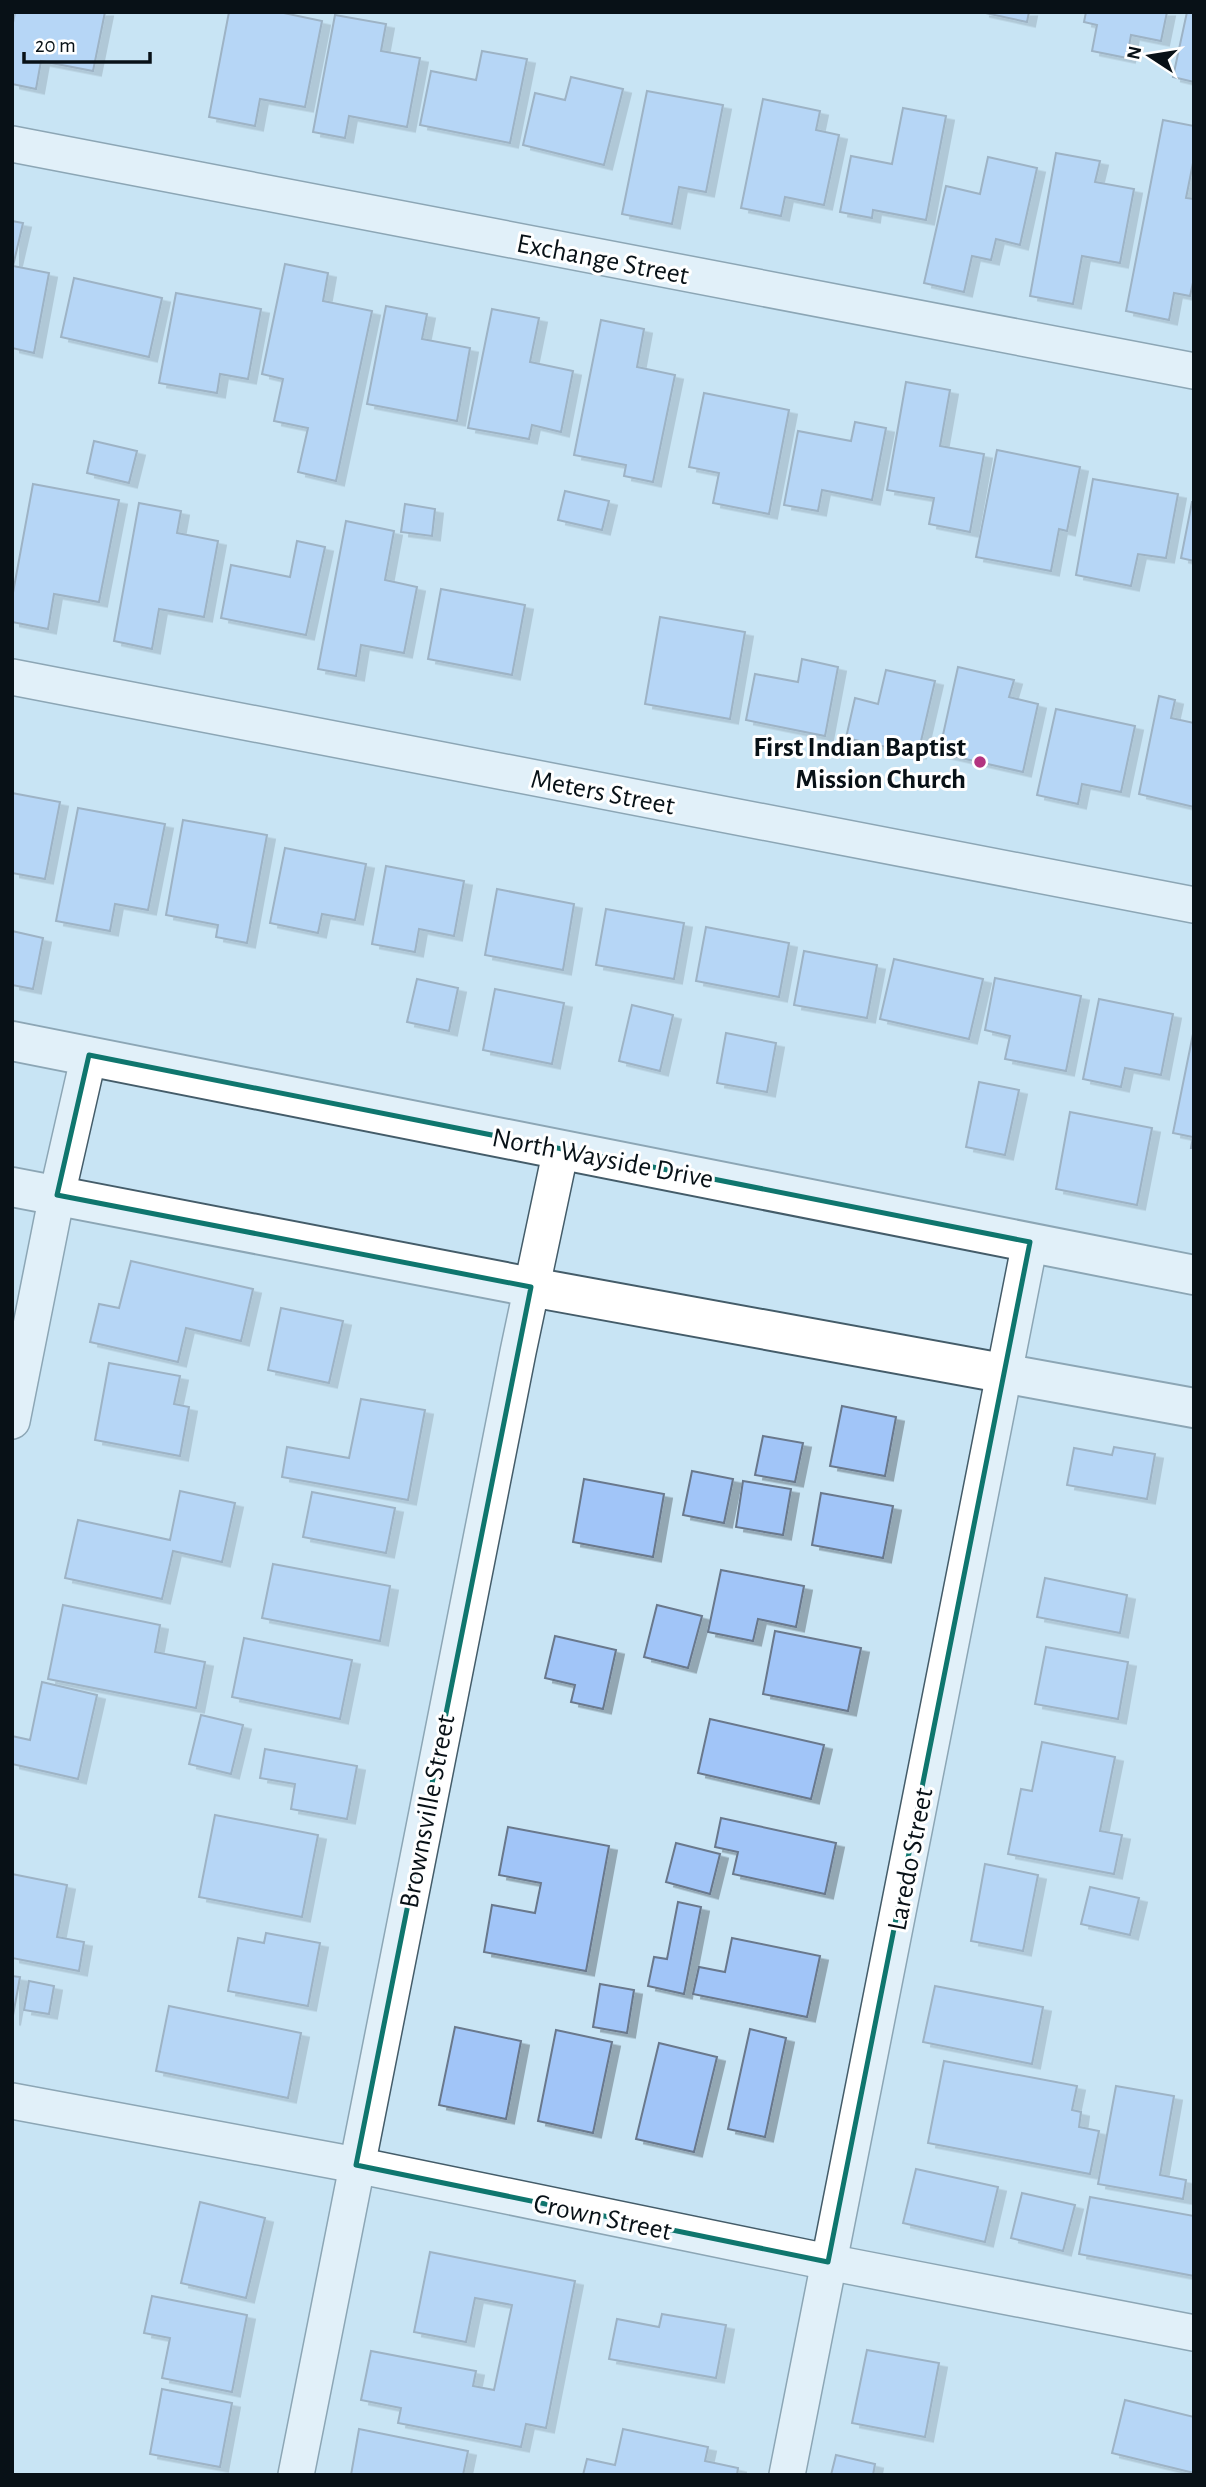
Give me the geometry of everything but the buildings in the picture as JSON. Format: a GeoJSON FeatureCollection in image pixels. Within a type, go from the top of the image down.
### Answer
{"type":"FeatureCollection","features":[{"type":"Feature","properties":{"kind":"main road","name":"North Wayside Drive"},"geometry":{"type":"LineString","coordinates":[[12,1041],[1194,1275]]}},
{"type":"Feature","properties":{"kind":"main road"},"geometry":{"type":"LineString","coordinates":[[12,1187],[531,1287],[1194,1408]]}},
{"type":"Feature","properties":{"kind":"street","name":"Exchange Street"},"geometry":{"type":"LineString","coordinates":[[12,144],[1194,371]]}},
{"type":"Feature","properties":{"kind":"street","name":"Meters Street"},"geometry":{"type":"LineString","coordinates":[[12,677],[1194,905]]}},
{"type":"Feature","properties":{"kind":"street"},"geometry":{"type":"LineString","coordinates":[[12,1421],[57,1195],[89,1055]]}},
{"type":"Feature","properties":{"kind":"street","name":"Brownsville Street"},"geometry":{"type":"LineString","coordinates":[[296,2475],[531,1287],[561,1149]]}},
{"type":"Feature","properties":{"kind":"street","name":"Laredo Street"},"geometry":{"type":"LineString","coordinates":[[787,2475],[1030,1242]]}},
{"type":"Feature","properties":{"kind":"street","name":"Crown Street"},"geometry":{"type":"LineString","coordinates":[[12,2101],[356,2165],[828,2262],[1194,2333]]}},
{"type":"Feature","properties":{"kind":"highlighted area"},"geometry":{"type":"Polygon","coordinates":[[[89,1055],[1030,1242],[828,2262],[356,2165],[531,1287],[57,1195],[89,1055]]]}},
{"type":"Feature","properties":{"kind":"place","name":"First Indian Baptist Mission Church"},"geometry":{"type":"Point","coordinates":[980,762]}}]}
